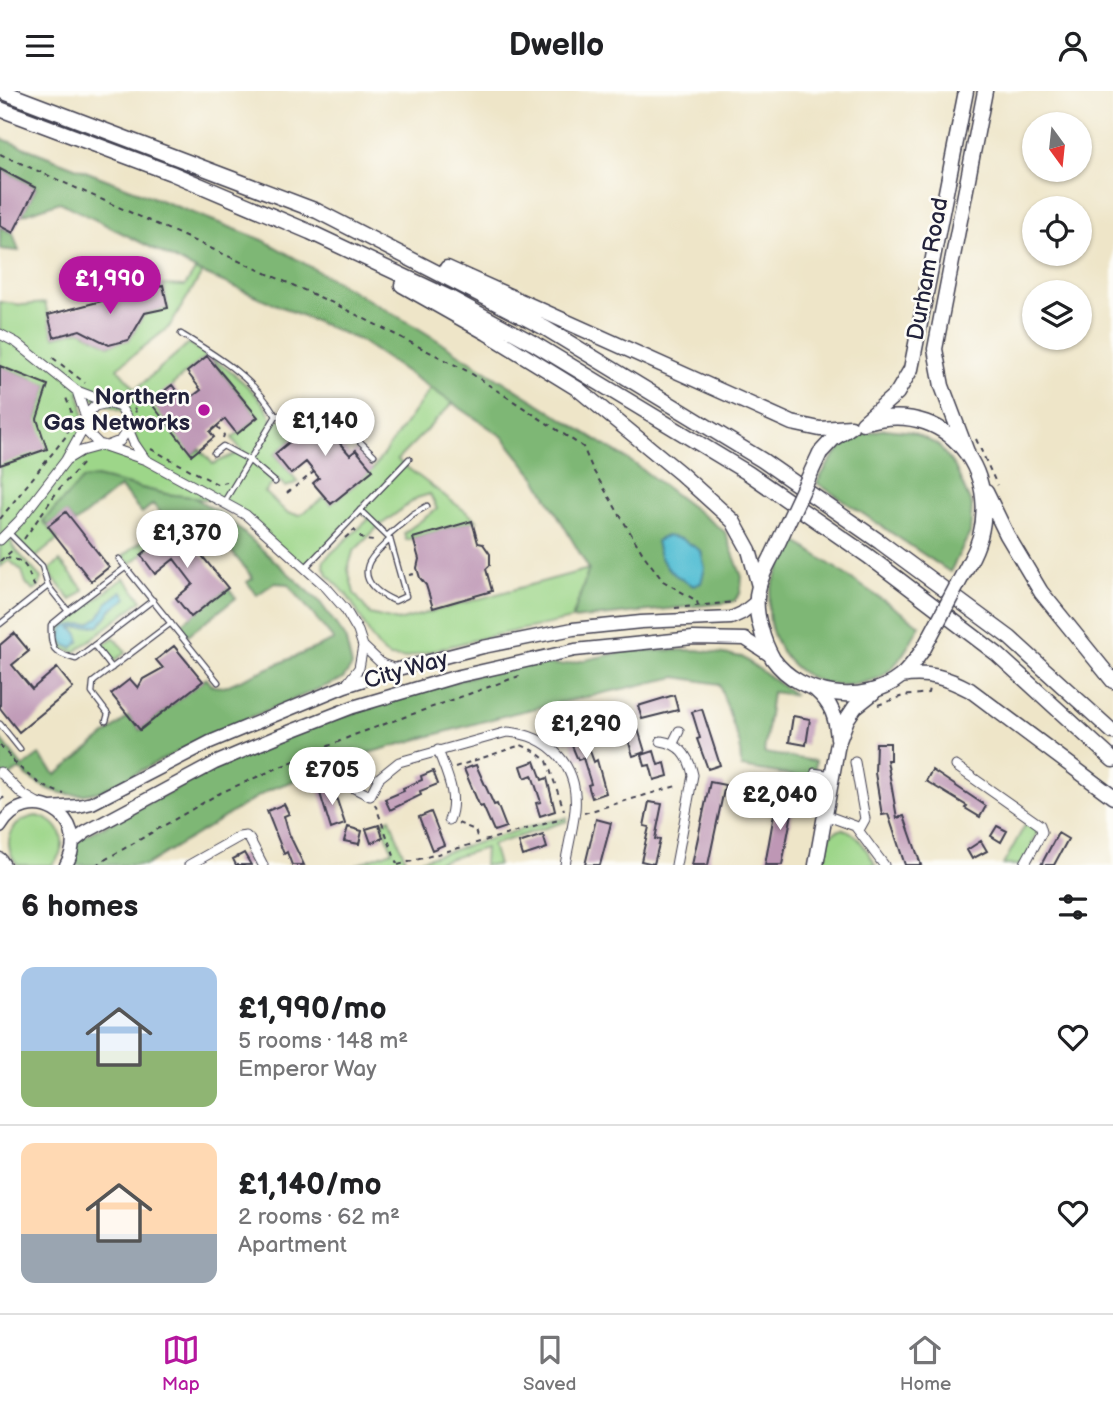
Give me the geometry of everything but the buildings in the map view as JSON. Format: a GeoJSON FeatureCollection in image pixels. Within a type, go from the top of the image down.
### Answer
{"type":"FeatureCollection","features":[{"type":"Feature","properties":{"kind":"highway"},"geometry":{"type":"LineString","coordinates":[[1,91],[317,211],[792,423],[820,429],[857,425],[891,417],[919,421],[945,433],[967,452],[990,487],[1007,535],[1041,592],[1113,681]]}},
{"type":"Feature","properties":{"kind":"highway","name":"Durham Road"},"geometry":{"type":"LineString","coordinates":[[857,425],[897,393],[911,369],[966,91]]}},
{"type":"Feature","properties":{"kind":"highway","name":"Durham Road"},"geometry":{"type":"LineString","coordinates":[[967,452],[942,386],[935,349],[985,91]]}},
{"type":"Feature","properties":{"kind":"highway"},"geometry":{"type":"LineString","coordinates":[[0,109],[171,173],[310,232],[448,296],[533,343],[748,473],[868,556],[997,654],[1113,760]]}},
{"type":"Feature","properties":{"kind":"highway"},"geometry":{"type":"LineString","coordinates":[[317,211],[545,328],[762,460],[880,542],[1010,638],[1113,732]]}},
{"type":"Feature","properties":{"kind":"highway"},"geometry":{"type":"LineString","coordinates":[[310,232],[487,333],[578,389],[680,473],[733,521],[748,550],[758,593],[760,628],[774,659],[795,678],[827,699],[834,711],[838,743]]}},
{"type":"Feature","properties":{"kind":"highway"},"geometry":{"type":"LineString","coordinates":[[758,593],[772,556],[820,453],[833,439],[857,425]]}},
{"type":"Feature","properties":{"kind":"highway"},"geometry":{"type":"LineString","coordinates":[[816,865],[838,743],[847,719],[855,707],[913,664],[924,647],[980,540],[990,487]]}},
{"type":"Feature","properties":{"kind":"highway"},"geometry":{"type":"LineString","coordinates":[[900,676],[918,673],[933,675],[951,680],[970,690],[1113,797]]}},
{"type":"Feature","properties":{"kind":"highway"},"geometry":{"type":"LineString","coordinates":[[816,690],[851,694],[881,687]]}},
{"type":"Feature","properties":{"kind":"main road","name":"City Way"},"geometry":{"type":"LineString","coordinates":[[0,827],[5,818],[27,805],[79,806],[92,803],[210,742],[345,687],[398,669],[483,646],[573,629],[641,622],[732,618],[742,613],[758,593]]}},
{"type":"Feature","properties":{"kind":"main road","name":"City Way"},"geometry":{"type":"LineString","coordinates":[[73,842],[86,832],[226,758],[353,707],[455,677],[575,650],[693,638],[745,639],[774,659]]}},
{"type":"Feature","properties":{"kind":"main road"},"geometry":{"type":"LineString","coordinates":[[46,806],[59,813],[68,824],[73,842],[71,856],[66,865]]}},
{"type":"Feature","properties":{"kind":"main road"},"geometry":{"type":"LineString","coordinates":[[0,859],[4,865]]}},
{"type":"Feature","properties":{"kind":"street"},"geometry":{"type":"LineString","coordinates":[[0,334],[17,343],[77,391],[108,398],[125,412],[134,443],[146,460]]}},
{"type":"Feature","properties":{"kind":"street"},"geometry":{"type":"LineString","coordinates":[[77,391],[86,419],[87,432],[92,439],[146,460],[246,516],[325,586],[345,609],[363,646],[382,664],[398,669]]}},
{"type":"Feature","properties":{"kind":"street"},"geometry":{"type":"LineString","coordinates":[[0,541],[66,460],[95,406],[108,398]]}},
{"type":"Feature","properties":{"kind":"street"},"geometry":{"type":"LineString","coordinates":[[66,460],[81,451],[120,441],[128,429]]}},
{"type":"Feature","properties":{"kind":"street"},"geometry":{"type":"LineString","coordinates":[[345,687],[359,668],[363,646]]}},
{"type":"Feature","properties":{"kind":"street"},"geometry":{"type":"LineString","coordinates":[[673,743],[679,731]]}},
{"type":"Feature","properties":{"kind":"street"},"geometry":{"type":"LineString","coordinates":[[342,782],[370,796],[379,778],[399,762],[507,732],[525,733],[557,752],[566,764],[575,793],[574,816],[565,865]]}},
{"type":"Feature","properties":{"kind":"street"},"geometry":{"type":"LineString","coordinates":[[661,741],[673,743],[691,764],[692,781],[676,865]]}},
{"type":"Feature","properties":{"kind":"street"},"geometry":{"type":"LineString","coordinates":[[438,750],[453,793],[454,809],[449,820]]}},
{"type":"Feature","properties":{"kind":"street"},"geometry":{"type":"LineString","coordinates":[[855,762],[865,820],[859,830]]}},
{"type":"Feature","properties":{"kind":"street"},"geometry":{"type":"LineString","coordinates":[[956,766],[1041,825],[1042,832],[1024,865]]}},
{"type":"Feature","properties":{"kind":"street"},"geometry":{"type":"LineString","coordinates":[[0,772],[22,794],[46,806]]}},
{"type":"Feature","properties":{"kind":"street"},"geometry":{"type":"LineString","coordinates":[[825,815],[849,822],[859,830],[884,865]]}},
{"type":"Feature","properties":{"kind":"street"},"geometry":{"type":"LineString","coordinates":[[189,865],[239,837],[246,836],[263,865]]}},
{"type":"Feature","properties":{"kind":"lane"},"geometry":{"type":"LineString","coordinates":[[181,334],[233,366],[268,403],[276,416]]}},
{"type":"Feature","properties":{"kind":"lane"},"geometry":{"type":"LineString","coordinates":[[224,502],[276,416],[301,409],[333,409],[352,434],[374,455]]}},
{"type":"Feature","properties":{"kind":"lane"},"geometry":{"type":"LineString","coordinates":[[214,453],[223,446],[249,460],[275,482]]}},
{"type":"Feature","properties":{"kind":"lane"},"geometry":{"type":"LineString","coordinates":[[304,568],[409,459]]}},
{"type":"Feature","properties":{"kind":"lane"},"geometry":{"type":"LineString","coordinates":[[360,510],[389,538],[406,596],[395,601],[382,596],[372,586],[368,564],[389,538],[413,514],[427,506]]}},
{"type":"Feature","properties":{"kind":"lane"},"geometry":{"type":"LineString","coordinates":[[8,533],[41,566],[48,586],[68,611]]}},
{"type":"Feature","properties":{"kind":"lane"},"geometry":{"type":"LineString","coordinates":[[119,559],[218,682]]}},
{"type":"Feature","properties":{"kind":"lane"},"geometry":{"type":"LineString","coordinates":[[125,568],[51,625],[51,643],[59,654],[76,659],[153,600]]}},
{"type":"Feature","properties":{"kind":"lane"},"geometry":{"type":"LineString","coordinates":[[0,624],[48,586]]}},
{"type":"Feature","properties":{"kind":"lane"},"geometry":{"type":"LineString","coordinates":[[106,721],[108,713],[92,693],[93,682],[170,623]]}},
{"type":"Feature","properties":{"kind":"lane"},"geometry":{"type":"LineString","coordinates":[[94,645],[112,668]]}},
{"type":"Feature","properties":{"kind":"lane"},"geometry":{"type":"LineString","coordinates":[[0,724],[20,749]]}},
{"type":"Feature","properties":{"kind":"lane"},"geometry":{"type":"LineString","coordinates":[[814,771],[833,774]]}},
{"type":"Feature","properties":{"kind":"path"},"geometry":{"type":"LineString","coordinates":[[0,154],[335,304],[469,372],[583,447],[593,470],[643,554],[663,581],[697,601],[698,605],[734,601],[742,613]]}},
{"type":"Feature","properties":{"kind":"path"},"geometry":{"type":"LineString","coordinates":[[95,268],[104,300]]}},
{"type":"Feature","properties":{"kind":"path"},"geometry":{"type":"LineString","coordinates":[[51,357],[91,388]]}},
{"type":"Feature","properties":{"kind":"path"},"geometry":{"type":"LineString","coordinates":[[108,398],[116,393],[128,400],[135,409],[142,438]]}},
{"type":"Feature","properties":{"kind":"path"},"geometry":{"type":"LineString","coordinates":[[0,519],[67,435],[72,411],[64,394]]}},
{"type":"Feature","properties":{"kind":"path"},"geometry":{"type":"LineString","coordinates":[[217,426],[223,435],[223,446]]}},
{"type":"Feature","properties":{"kind":"path"},"geometry":{"type":"LineString","coordinates":[[972,430],[990,487]]}},
{"type":"Feature","properties":{"kind":"path"},"geometry":{"type":"LineString","coordinates":[[148,447],[217,484],[228,481],[234,485]]}},
{"type":"Feature","properties":{"kind":"path"},"geometry":{"type":"LineString","coordinates":[[0,561],[20,543],[39,520],[58,489],[86,460]]}},
{"type":"Feature","properties":{"kind":"path"},"geometry":{"type":"LineString","coordinates":[[287,493],[314,472]]}},
{"type":"Feature","properties":{"kind":"path"},"geometry":{"type":"LineString","coordinates":[[338,544],[354,530],[364,540],[374,541],[382,548]]}},
{"type":"Feature","properties":{"kind":"path"},"geometry":{"type":"LineString","coordinates":[[4,558],[24,563],[39,592]]}},
{"type":"Feature","properties":{"kind":"path"},"geometry":{"type":"LineString","coordinates":[[401,578],[418,573]]}},
{"type":"Feature","properties":{"kind":"path"},"geometry":{"type":"LineString","coordinates":[[96,865],[220,793],[354,735],[521,675]]}},
{"type":"Feature","properties":{"kind":"path"},"geometry":{"type":"LineString","coordinates":[[370,796],[398,865],[567,818],[547,761],[521,745],[445,770]]}},
{"type":"Feature","properties":{"kind":"path"},"geometry":{"type":"LineString","coordinates":[[574,816],[692,781]]}},
{"type":"Feature","properties":{"kind":"path"},"geometry":{"type":"LineString","coordinates":[[449,820],[475,830],[479,841]]}},
{"type":"Feature","properties":{"kind":"green space"},"geometry":{"type":"Polygon","coordinates":[[[0,138],[263,240],[418,328],[635,464],[725,532],[742,577],[740,594],[734,601],[725,603],[572,619],[589,569],[536,478],[503,437],[359,340],[202,273],[60,202],[22,215],[36,188],[0,169],[0,138]]]}},
{"type":"Feature","properties":{"kind":"green space"},"geometry":{"type":"Polygon","coordinates":[[[0,227],[13,233],[19,251],[0,249],[0,227]]]}},
{"type":"Feature","properties":{"kind":"green space"},"geometry":{"type":"Polygon","coordinates":[[[196,269],[202,273],[169,327],[117,368],[136,389],[189,343],[208,355],[172,385],[192,455],[200,449],[213,464],[242,451],[232,438],[258,417],[209,356],[249,387],[273,422],[302,413],[326,412],[275,454],[298,482],[286,487],[277,479],[265,492],[287,513],[300,515],[325,497],[331,504],[372,470],[431,388],[453,403],[397,460],[477,520],[406,540],[404,533],[437,509],[430,494],[417,498],[378,527],[353,552],[348,569],[354,593],[370,614],[398,621],[589,569],[572,619],[404,658],[390,657],[376,644],[351,601],[328,576],[324,567],[326,558],[369,519],[360,510],[304,568],[224,502],[166,494],[96,477],[43,521],[58,539],[34,559],[9,534],[13,547],[41,578],[39,587],[33,591],[26,583],[22,571],[9,560],[0,567],[0,465],[37,419],[48,385],[0,366],[0,302],[23,305],[45,303],[54,337],[80,330],[109,345],[129,340],[145,313],[168,308],[163,285],[185,286],[196,269]],[[78,392],[83,410],[82,427],[67,459],[103,445],[144,459],[125,412],[78,392]]]}},
{"type":"Feature","properties":{"kind":"green space"},"geometry":{"type":"Polygon","coordinates":[[[886,429],[912,432],[938,445],[955,467],[972,506],[970,533],[950,572],[817,483],[830,461],[844,446],[861,436],[886,429]]]}},
{"type":"Feature","properties":{"kind":"green space"},"geometry":{"type":"Polygon","coordinates":[[[96,477],[166,494],[193,497],[225,516],[319,601],[345,637],[352,666],[343,679],[224,728],[101,791],[78,795],[57,792],[28,777],[19,769],[7,779],[0,771],[0,738],[23,767],[39,755],[56,775],[129,716],[140,730],[206,678],[213,686],[224,687],[334,640],[288,584],[274,583],[257,595],[247,582],[253,578],[198,510],[178,526],[167,521],[153,504],[142,513],[120,487],[75,523],[66,513],[48,526],[43,521],[83,479],[96,477]]]}},
{"type":"Feature","properties":{"kind":"green space"},"geometry":{"type":"Polygon","coordinates":[[[167,521],[178,526],[130,564],[123,556],[167,521]]]}},
{"type":"Feature","properties":{"kind":"green space"},"geometry":{"type":"Polygon","coordinates":[[[794,540],[920,625],[889,671],[862,683],[842,685],[824,682],[792,665],[781,650],[773,634],[769,615],[770,595],[794,540]]]}},
{"type":"Feature","properties":{"kind":"green space"},"geometry":{"type":"Polygon","coordinates":[[[60,561],[84,590],[71,600],[53,578],[50,569],[60,561]]]}},
{"type":"Feature","properties":{"kind":"green space"},"geometry":{"type":"Polygon","coordinates":[[[124,578],[142,600],[75,652],[64,650],[57,641],[58,628],[124,578]]]}},
{"type":"Feature","properties":{"kind":"green space"},"geometry":{"type":"Polygon","coordinates":[[[228,588],[236,598],[188,635],[180,625],[228,588]]]}},
{"type":"Feature","properties":{"kind":"green space"},"geometry":{"type":"Polygon","coordinates":[[[114,637],[126,652],[114,661],[102,646],[114,637]]]}},
{"type":"Feature","properties":{"kind":"green space"},"geometry":{"type":"Polygon","coordinates":[[[697,650],[742,657],[795,695],[772,692],[764,753],[816,761],[813,779],[741,767],[740,745],[719,684],[676,677],[514,713],[361,755],[269,790],[146,865],[66,865],[73,842],[281,735],[518,662],[562,665],[627,651],[697,650]]]}},
{"type":"Feature","properties":{"kind":"green space"},"geometry":{"type":"Polygon","coordinates":[[[37,816],[53,823],[61,835],[58,858],[52,865],[18,865],[10,849],[11,834],[20,822],[37,816]]]}},
{"type":"Feature","properties":{"kind":"green space"},"geometry":{"type":"Polygon","coordinates":[[[390,818],[407,864],[546,822],[567,818],[567,821],[492,845],[498,865],[484,865],[485,848],[428,865],[356,865],[392,851],[382,822],[390,818]]]}},
{"type":"Feature","properties":{"kind":"green space"},"geometry":{"type":"Polygon","coordinates":[[[1029,818],[1040,825],[1024,865],[1003,865],[1029,818]]]}},
{"type":"Feature","properties":{"kind":"green space"},"geometry":{"type":"Polygon","coordinates":[[[843,829],[854,834],[876,865],[822,865],[829,837],[843,829]]]}},
{"type":"Feature","properties":{"kind":"water"},"geometry":{"type":"Polygon","coordinates":[[[666,536],[682,539],[701,551],[705,568],[701,583],[694,586],[668,569],[656,541],[666,536]]]}},
{"type":"Feature","properties":{"kind":"water"},"geometry":{"type":"Polygon","coordinates":[[[122,591],[127,598],[111,610],[100,625],[72,628],[80,641],[72,648],[65,645],[61,638],[63,629],[90,623],[99,617],[107,603],[122,591]]]}},
{"type":"Feature","properties":{"kind":"place","name":"Northern Gas Networks"},"geometry":{"type":"Point","coordinates":[204,410]}}]}
